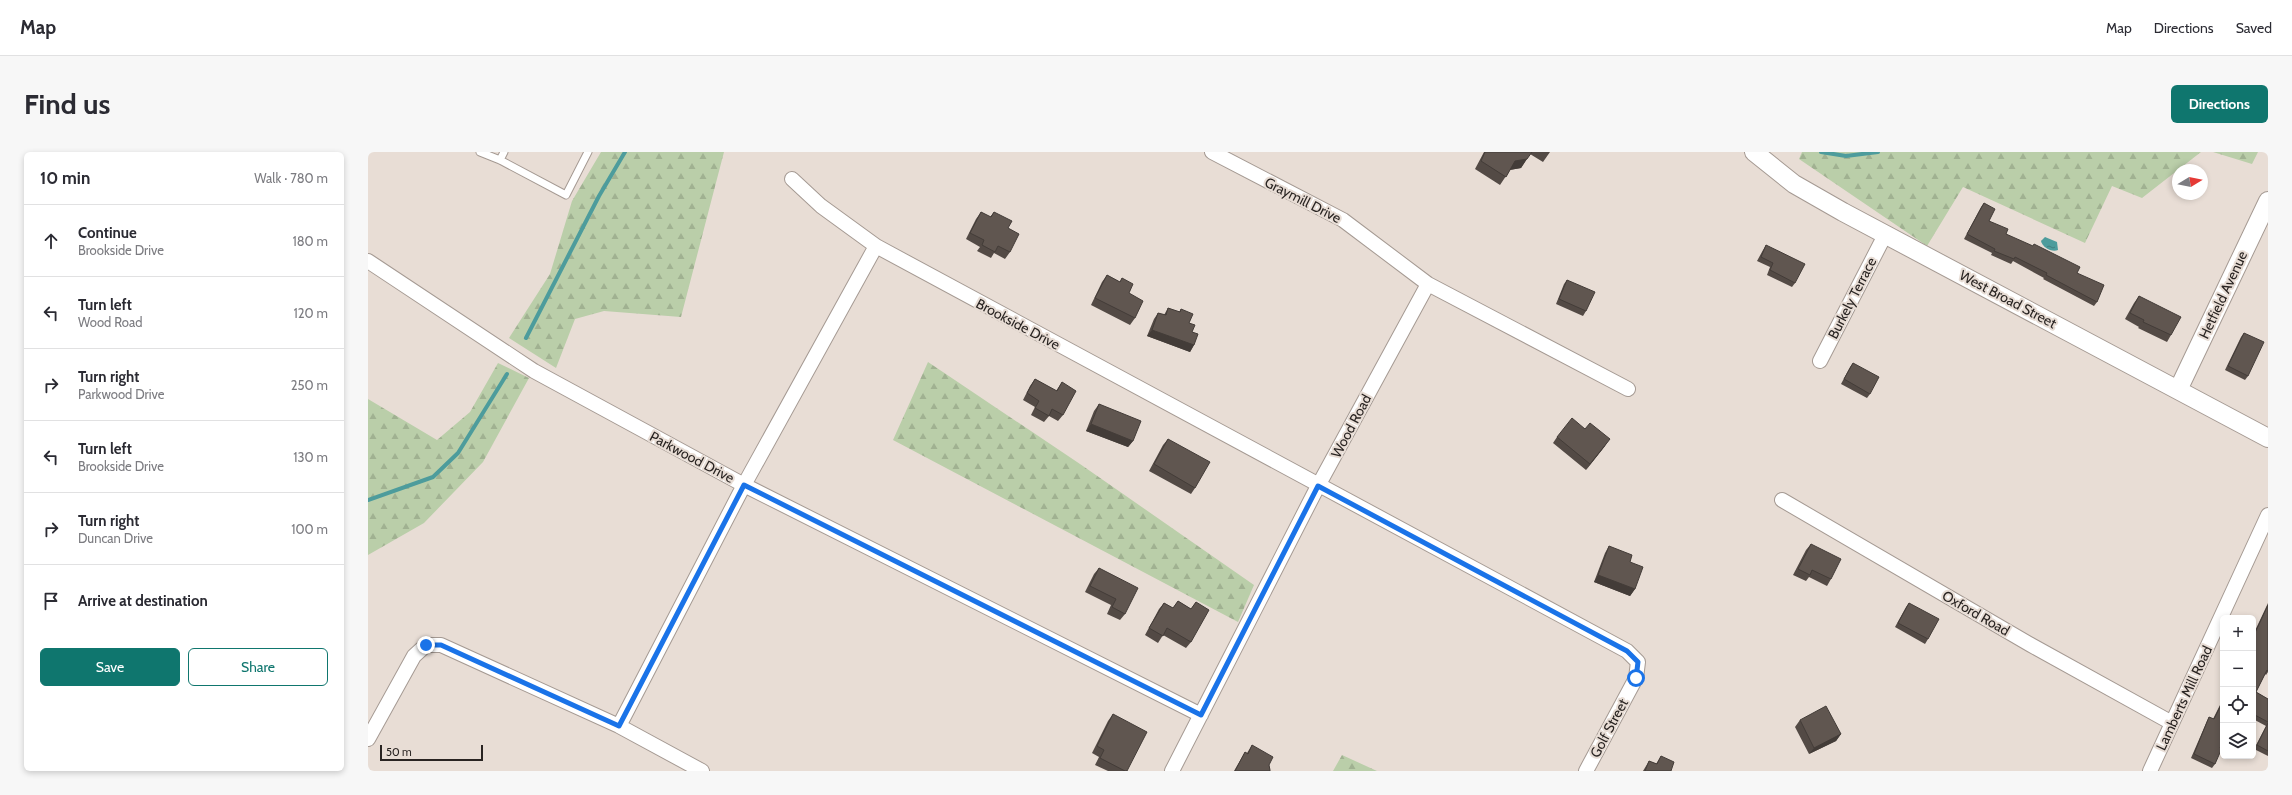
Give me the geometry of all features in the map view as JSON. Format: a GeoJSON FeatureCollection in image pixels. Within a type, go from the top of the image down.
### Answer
{"type":"FeatureCollection","features":[{"type":"Feature","properties":{"kind":"street","name":"Graymill Drive"},"geometry":{"type":"LineString","coordinates":[[1212,152],[1344,220],[1428,284]]}},
{"type":"Feature","properties":{"kind":"street","name":"West Broad Street"},"geometry":{"type":"LineString","coordinates":[[1754,152],[1794,184],[1885,235],[2268,438]]}},
{"type":"Feature","properties":{"kind":"street","name":"Brookside Drive"},"geometry":{"type":"LineString","coordinates":[[792,179],[821,206],[876,246],[1318,486],[1627,651],[1638,662]]}},
{"type":"Feature","properties":{"kind":"street","name":"Hetfield Avenue"},"geometry":{"type":"LineString","coordinates":[[2178,390],[2268,201]]}},
{"type":"Feature","properties":{"kind":"street","name":"Burkely Terrace"},"geometry":{"type":"LineString","coordinates":[[1820,361],[1885,235]]}},
{"type":"Feature","properties":{"kind":"street"},"geometry":{"type":"LineString","coordinates":[[619,726],[744,485],[876,246]]}},
{"type":"Feature","properties":{"kind":"street","name":"Parkwood Drive"},"geometry":{"type":"LineString","coordinates":[[368,261],[534,371],[744,485],[1201,715]]}},
{"type":"Feature","properties":{"kind":"street"},"geometry":{"type":"LineString","coordinates":[[1428,284],[1628,389]]}},
{"type":"Feature","properties":{"kind":"street","name":"Wood Road"},"geometry":{"type":"LineString","coordinates":[[1172,771],[1318,486],[1428,284]]}},
{"type":"Feature","properties":{"kind":"street","name":"Oxford Road"},"geometry":{"type":"LineString","coordinates":[[1782,500],[2031,645],[2172,723]]}},
{"type":"Feature","properties":{"kind":"street","name":"Lamberts Mill Road"},"geometry":{"type":"LineString","coordinates":[[2150,771],[2268,515]]}},
{"type":"Feature","properties":{"kind":"street"},"geometry":{"type":"LineString","coordinates":[[368,739],[414,656],[426,645],[441,645],[619,726],[702,771]]}},
{"type":"Feature","properties":{"kind":"street","name":"Golf Street"},"geometry":{"type":"LineString","coordinates":[[1586,771],[1636,678],[1638,662]]}},
{"type":"Feature","properties":{"kind":"lane"},"geometry":{"type":"LineString","coordinates":[[480,152],[500,160],[566,195],[588,152]]}},
{"type":"Feature","properties":{"kind":"lane"},"geometry":{"type":"LineString","coordinates":[[500,160],[504,152]]}},
{"type":"Feature","properties":{"kind":"green space"},"geometry":{"type":"Polygon","coordinates":[[[601,152],[724,152],[681,317],[604,311],[575,319],[556,368],[509,338],[550,274],[572,201],[601,152]]]}},
{"type":"Feature","properties":{"kind":"green space"},"geometry":{"type":"Polygon","coordinates":[[[1802,152],[2201,152],[2186,164],[2172,164],[2172,175],[2142,198],[2112,186],[2085,243],[1963,187],[1927,246],[1799,159],[1802,152]]]}},
{"type":"Feature","properties":{"kind":"green space"},"geometry":{"type":"Polygon","coordinates":[[[2213,152],[2258,152],[2252,164],[2213,152]]]}},
{"type":"Feature","properties":{"kind":"green space"},"geometry":{"type":"Polygon","coordinates":[[[928,362],[1080,464],[1254,585],[1238,622],[893,440],[928,362]]]}},
{"type":"Feature","properties":{"kind":"green space"},"geometry":{"type":"Polygon","coordinates":[[[498,363],[529,378],[483,462],[424,523],[368,555],[368,399],[437,440],[470,412],[498,363]]]}},
{"type":"Feature","properties":{"kind":"green space"},"geometry":{"type":"Polygon","coordinates":[[[1342,755],[1377,771],[1333,771],[1342,755]]]}},
{"type":"Feature","properties":{"kind":"water"},"geometry":{"type":"Polygon","coordinates":[[[2045,237],[2057,242],[2058,250],[2050,250],[2043,245],[2041,241],[2045,237]]]}},
{"type":"Feature","properties":{"kind":"building"},"geometry":{"type":"Polygon","coordinates":[[[1485,152],[1532,152],[1527,159],[1515,161],[1506,177],[1481,161],[1485,152]]]}},
{"type":"Feature","properties":{"kind":"building"},"geometry":{"type":"Polygon","coordinates":[[[1984,203],[1995,209],[1989,221],[2008,229],[2006,234],[2033,246],[2034,244],[2080,267],[2077,273],[2104,285],[2097,302],[2046,275],[2047,273],[2015,257],[2014,259],[1994,251],[1995,249],[1967,234],[1984,203]]]}},
{"type":"Feature","properties":{"kind":"building"},"geometry":{"type":"Polygon","coordinates":[[[981,212],[991,217],[994,212],[1012,221],[1008,228],[1019,234],[1010,252],[998,246],[995,252],[982,245],[984,240],[970,233],[981,212]]]}},
{"type":"Feature","properties":{"kind":"building"},"geometry":{"type":"Polygon","coordinates":[[[1766,245],[1805,264],[1795,283],[1770,270],[1773,263],[1761,257],[1766,245]]]}},
{"type":"Feature","properties":{"kind":"building"},"geometry":{"type":"Polygon","coordinates":[[[1107,275],[1120,282],[1122,278],[1133,284],[1129,293],[1143,301],[1135,318],[1095,298],[1107,275]]]}},
{"type":"Feature","properties":{"kind":"building"},"geometry":{"type":"Polygon","coordinates":[[[1567,280],[1595,292],[1586,311],[1559,299],[1567,280]]]}},
{"type":"Feature","properties":{"kind":"building"},"geometry":{"type":"Polygon","coordinates":[[[2139,296],[2181,317],[2171,335],[2143,322],[2144,320],[2130,313],[2139,296]]]}},
{"type":"Feature","properties":{"kind":"building"},"geometry":{"type":"Polygon","coordinates":[[[1168,308],[1180,312],[1181,309],[1193,314],[1189,323],[1195,325],[1192,332],[1198,334],[1194,345],[1152,330],[1158,313],[1166,315],[1168,308]]]}},
{"type":"Feature","properties":{"kind":"building"},"geometry":{"type":"Polygon","coordinates":[[[2244,333],[2264,342],[2248,376],[2228,366],[2244,333]]]}},
{"type":"Feature","properties":{"kind":"building"},"geometry":{"type":"Polygon","coordinates":[[[1853,363],[1879,377],[1870,394],[1844,379],[1853,363]]]}},
{"type":"Feature","properties":{"kind":"building"},"geometry":{"type":"Polygon","coordinates":[[[1035,379],[1057,391],[1062,382],[1076,391],[1063,415],[1052,409],[1049,416],[1035,408],[1039,401],[1027,393],[1035,379]]]}},
{"type":"Feature","properties":{"kind":"building"},"geometry":{"type":"Polygon","coordinates":[[[1099,404],[1141,421],[1133,441],[1091,424],[1099,404]]]}},
{"type":"Feature","properties":{"kind":"building"},"geometry":{"type":"Polygon","coordinates":[[[1572,418],[1585,429],[1590,423],[1610,439],[1590,464],[1557,437],[1572,418]]]}},
{"type":"Feature","properties":{"kind":"building"},"geometry":{"type":"Polygon","coordinates":[[[1168,439],[1210,462],[1195,488],[1154,464],[1168,439]]]}},
{"type":"Feature","properties":{"kind":"building"},"geometry":{"type":"Polygon","coordinates":[[[1811,544],[1841,559],[1831,579],[1812,570],[1810,575],[1798,569],[1811,544]]]}},
{"type":"Feature","properties":{"kind":"building"},"geometry":{"type":"Polygon","coordinates":[[[1609,546],[1632,555],[1630,562],[1643,567],[1635,589],[1598,575],[1609,546]]]}},
{"type":"Feature","properties":{"kind":"building"},"geometry":{"type":"Polygon","coordinates":[[[1099,568],[1138,588],[1125,614],[1112,607],[1116,599],[1090,586],[1099,568]]]}},
{"type":"Feature","properties":{"kind":"building"},"geometry":{"type":"Polygon","coordinates":[[[1178,601],[1191,609],[1196,602],[1209,610],[1191,642],[1167,628],[1163,636],[1149,628],[1164,603],[1173,608],[1178,601]]]}},
{"type":"Feature","properties":{"kind":"building"},"geometry":{"type":"Polygon","coordinates":[[[1909,603],[1939,619],[1928,639],[1898,623],[1909,603]]]}},
{"type":"Feature","properties":{"kind":"building"},"geometry":{"type":"Polygon","coordinates":[[[2268,605],[2268,671],[2267,670],[2256,692],[2256,651],[2256,631],[2268,605]]]}},
{"type":"Feature","properties":{"kind":"building"},"geometry":{"type":"Polygon","coordinates":[[[2256,692],[2268,699],[2268,722],[2256,716],[2256,692]]]}},
{"type":"Feature","properties":{"kind":"building"},"geometry":{"type":"Polygon","coordinates":[[[1826,706],[1841,734],[1814,748],[1800,720],[1826,706]]]}},
{"type":"Feature","properties":{"kind":"building"},"geometry":{"type":"Polygon","coordinates":[[[2220,707],[2220,753],[2215,764],[2194,754],[2209,717],[2214,719],[2220,707]]]}},
{"type":"Feature","properties":{"kind":"building"},"geometry":{"type":"Polygon","coordinates":[[[1113,714],[1147,732],[1127,771],[1100,758],[1104,750],[1097,746],[1113,714]]]}},
{"type":"Feature","properties":{"kind":"building"},"geometry":{"type":"Polygon","coordinates":[[[2268,723],[2268,751],[2257,745],[2268,723]]]}},
{"type":"Feature","properties":{"kind":"building"},"geometry":{"type":"Polygon","coordinates":[[[1252,745],[1273,757],[1269,765],[1270,771],[1235,771],[1245,752],[1248,754],[1252,745]]]}},
{"type":"Feature","properties":{"kind":"building"},"geometry":{"type":"Polygon","coordinates":[[[1661,756],[1674,762],[1671,771],[1645,771],[1649,761],[1657,764],[1661,756]]]}},
{"type":"Feature","properties":{"kind":"waterway"},"geometry":{"type":"LineString","coordinates":[[526,338],[599,196],[625,152]]}},
{"type":"Feature","properties":{"kind":"waterway"},"geometry":{"type":"LineString","coordinates":[[1821,152],[1846,156],[1878,152]]}},
{"type":"Feature","properties":{"kind":"waterway"},"geometry":{"type":"LineString","coordinates":[[368,500],[433,477],[458,453],[507,374]]}},
{"type":"Feature","properties":{"kind":"route"},"geometry":{"type":"LineString","coordinates":[[426,645],[441,645],[619,726],[744,485],[1201,715],[1318,486],[1627,651],[1638,662],[1636,678]]}}]}
